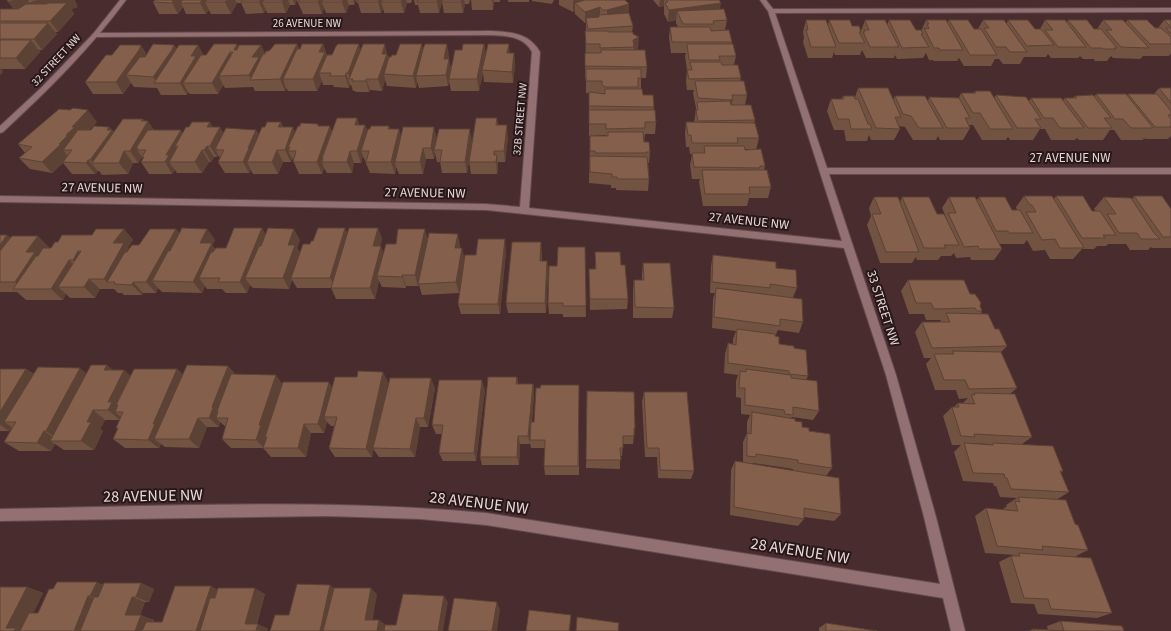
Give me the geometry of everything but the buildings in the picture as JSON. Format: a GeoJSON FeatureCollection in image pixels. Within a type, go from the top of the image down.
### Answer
{"type":"FeatureCollection","features":[{"type":"Feature","properties":{"kind":"street","name":"32 STREET NW"},"geometry":{"type":"LineString","coordinates":[[0,130],[44,90],[95,35],[123,0]]}},
{"type":"Feature","properties":{"kind":"street","name":"33 STREET NW"},"geometry":{"type":"LineString","coordinates":[[762,0],[771,11],[891,375],[958,631]]}},
{"type":"Feature","properties":{"kind":"street"},"geometry":{"type":"LineString","coordinates":[[771,11],[1171,10]]}},
{"type":"Feature","properties":{"kind":"street","name":"26 AVENUE NW"},"geometry":{"type":"LineString","coordinates":[[95,35],[491,33],[520,36]]}},
{"type":"Feature","properties":{"kind":"street","name":"32B STREET NW"},"geometry":{"type":"LineString","coordinates":[[520,36],[528,40],[534,46],[536,52],[524,210]]}},
{"type":"Feature","properties":{"kind":"street","name":"27 AVENUE NW"},"geometry":{"type":"LineString","coordinates":[[824,171],[1171,171]]}},
{"type":"Feature","properties":{"kind":"street","name":"27 AVENUE NW"},"geometry":{"type":"LineString","coordinates":[[0,199],[464,207],[524,210],[849,245]]}},
{"type":"Feature","properties":{"kind":"street","name":"28 AVENUE NW"},"geometry":{"type":"LineString","coordinates":[[0,515],[326,510],[420,513],[486,519],[949,592]]}}]}
